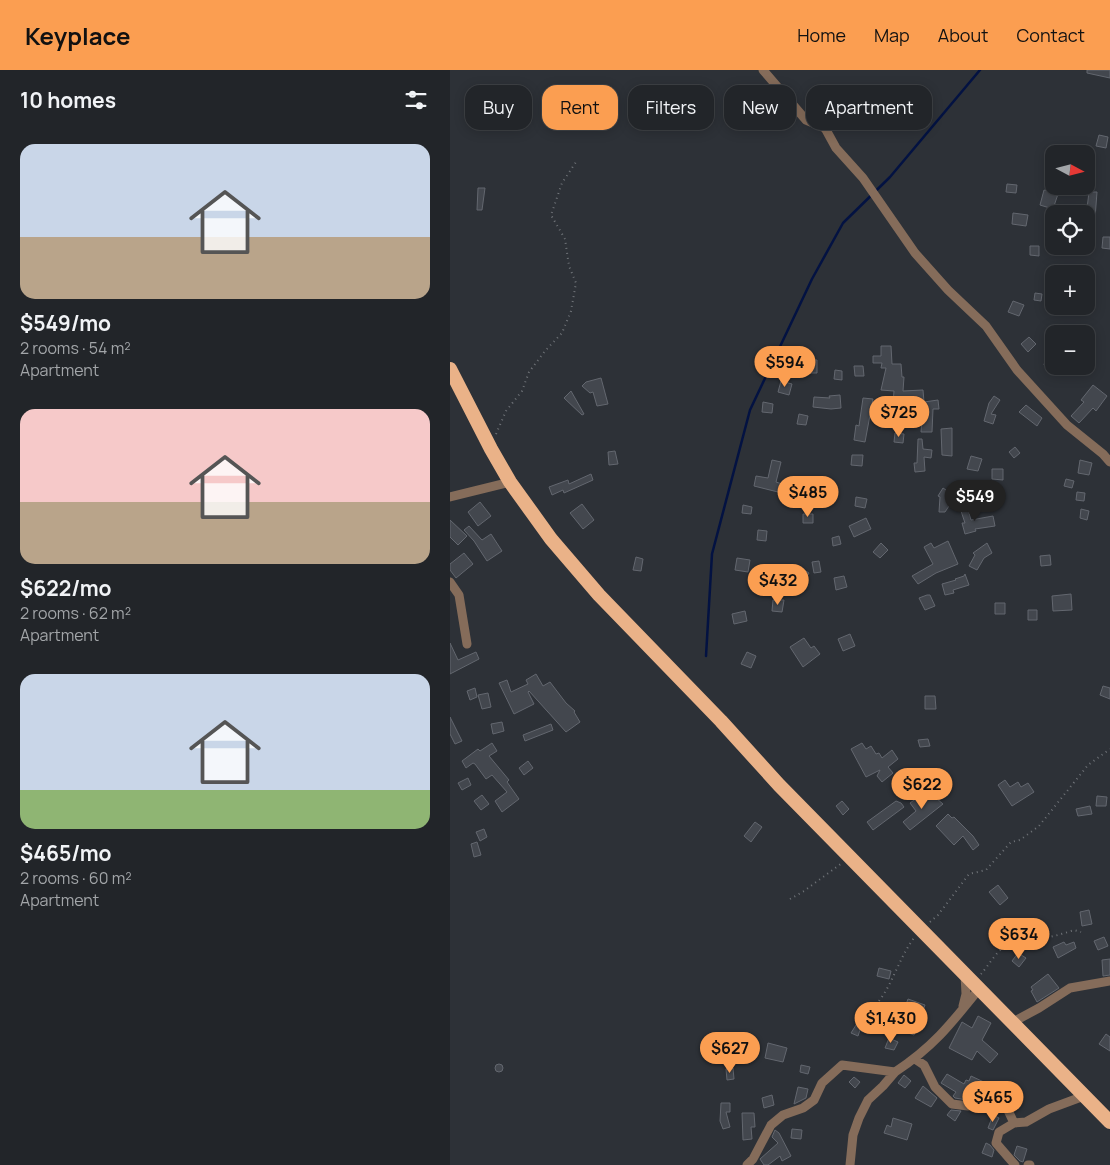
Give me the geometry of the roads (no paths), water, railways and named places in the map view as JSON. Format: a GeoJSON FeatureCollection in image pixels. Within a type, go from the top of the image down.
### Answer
{"type":"FeatureCollection","features":[{"type":"Feature","properties":{"kind":"highway"},"geometry":{"type":"LineString","coordinates":[[450,369],[510,482],[551,539],[599,595],[721,721],[779,785],[1110,1122]]}},
{"type":"Feature","properties":{"kind":"street"},"geometry":{"type":"LineString","coordinates":[[763,70],[806,120],[825,128],[836,148],[863,178],[915,253],[948,290],[986,326],[1017,370],[1067,425],[1110,462]]}},
{"type":"Feature","properties":{"kind":"street"},"geometry":{"type":"LineString","coordinates":[[450,497],[510,482]]}},
{"type":"Feature","properties":{"kind":"street"},"geometry":{"type":"LineString","coordinates":[[450,582],[459,595],[467,644]]}},
{"type":"Feature","properties":{"kind":"street"},"geometry":{"type":"LineString","coordinates":[[1011,1023],[1070,988],[1110,981]]}},
{"type":"Feature","properties":{"kind":"street"},"geometry":{"type":"LineString","coordinates":[[955,1020],[972,983]]}},
{"type":"Feature","properties":{"kind":"street"},"geometry":{"type":"LineString","coordinates":[[850,1165],[853,1135],[868,1100],[895,1072],[932,1046],[955,1020],[965,1004],[966,994],[972,983]]}},
{"type":"Feature","properties":{"kind":"street"},"geometry":{"type":"LineString","coordinates":[[915,1059],[924,1065],[935,1087],[952,1104],[968,1106],[991,1099],[1000,1100],[1006,1106],[1014,1123]]}},
{"type":"Feature","properties":{"kind":"street"},"geometry":{"type":"LineString","coordinates":[[747,1165],[771,1125],[783,1115],[803,1108],[814,1100],[822,1083],[842,1065],[895,1072]]}},
{"type":"Feature","properties":{"kind":"street"},"geometry":{"type":"LineString","coordinates":[[1015,1165],[996,1143],[999,1132],[1014,1123],[1026,1122],[1049,1109],[1084,1096]]}},
{"type":"Feature","properties":{"kind":"waterway"},"geometry":{"type":"LineString","coordinates":[[706,656],[712,554],[750,410],[812,279],[843,223],[890,177],[980,70]]}}]}
